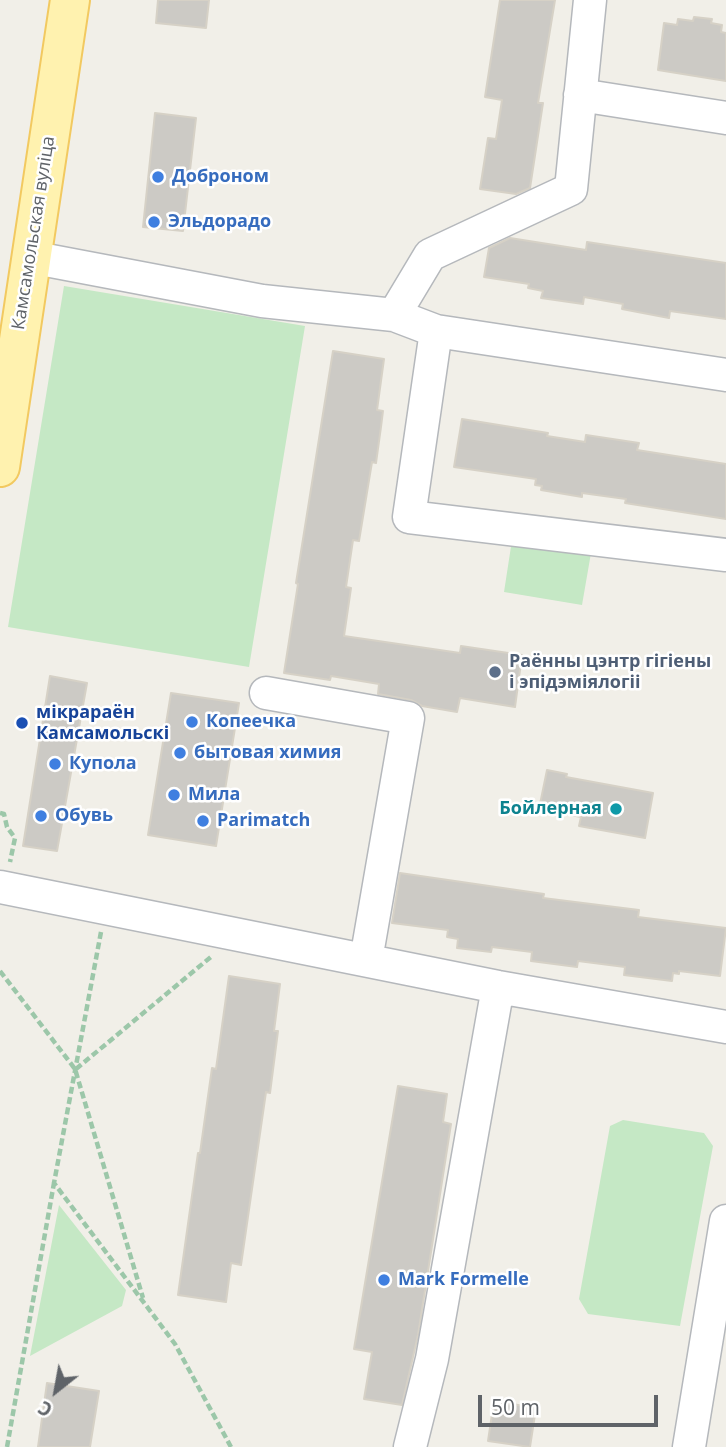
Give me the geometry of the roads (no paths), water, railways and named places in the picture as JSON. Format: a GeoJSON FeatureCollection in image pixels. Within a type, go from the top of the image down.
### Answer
{"type":"FeatureCollection","features":[{"type":"Feature","properties":{"kind":"main road","name":"Камсамольская вуліца"},"geometry":{"type":"LineString","coordinates":[[0,467],[70,0]]}},
{"type":"Feature","properties":{"kind":"street"},"geometry":{"type":"LineString","coordinates":[[394,315],[430,255],[571,189],[590,0]]}},
{"type":"Feature","properties":{"kind":"street"},"geometry":{"type":"LineString","coordinates":[[580,95],[726,118]]}},
{"type":"Feature","properties":{"kind":"street"},"geometry":{"type":"LineString","coordinates":[[30,257],[262,301],[394,315],[436,331],[726,374]]}},
{"type":"Feature","properties":{"kind":"street"},"geometry":{"type":"LineString","coordinates":[[436,331],[409,517],[726,555]]}},
{"type":"Feature","properties":{"kind":"street"},"geometry":{"type":"LineString","coordinates":[[266,693],[408,718],[366,960]]}},
{"type":"Feature","properties":{"kind":"street"},"geometry":{"type":"LineString","coordinates":[[3,887],[498,987],[726,1027]]}},
{"type":"Feature","properties":{"kind":"street"},"geometry":{"type":"LineString","coordinates":[[410,1447],[432,1359],[498,987]]}},
{"type":"Feature","properties":{"kind":"street"},"geometry":{"type":"LineString","coordinates":[[689,1447],[726,1221]]}},
{"type":"Feature","properties":{"kind":"place","name":"Доброном"},"geometry":{"type":"Point","coordinates":[158,177]}},
{"type":"Feature","properties":{"kind":"place","name":"Эльдорадо"},"geometry":{"type":"Point","coordinates":[154,222]}},
{"type":"Feature","properties":{"kind":"place","name":"Раённы цэнтр гігіены і эпідэміялогіі"},"geometry":{"type":"Point","coordinates":[495,672]}},
{"type":"Feature","properties":{"kind":"place","name":"Копеечка"},"geometry":{"type":"Point","coordinates":[192,722]}},
{"type":"Feature","properties":{"kind":"place","name":"мікрараён Камсамольскі"},"geometry":{"type":"Point","coordinates":[22,723]}},
{"type":"Feature","properties":{"kind":"place","name":"бытовая химия"},"geometry":{"type":"Point","coordinates":[180,753]}},
{"type":"Feature","properties":{"kind":"place","name":"Купола"},"geometry":{"type":"Point","coordinates":[55,764]}},
{"type":"Feature","properties":{"kind":"place","name":"Мила"},"geometry":{"type":"Point","coordinates":[174,795]}},
{"type":"Feature","properties":{"kind":"place","name":"Бойлерная"},"geometry":{"type":"Point","coordinates":[616,809]}},
{"type":"Feature","properties":{"kind":"place","name":"Обувь"},"geometry":{"type":"Point","coordinates":[41,816]}},
{"type":"Feature","properties":{"kind":"place","name":"Parimatch"},"geometry":{"type":"Point","coordinates":[203,821]}},
{"type":"Feature","properties":{"kind":"place","name":"Mark Formelle"},"geometry":{"type":"Point","coordinates":[384,1280]}}]}
